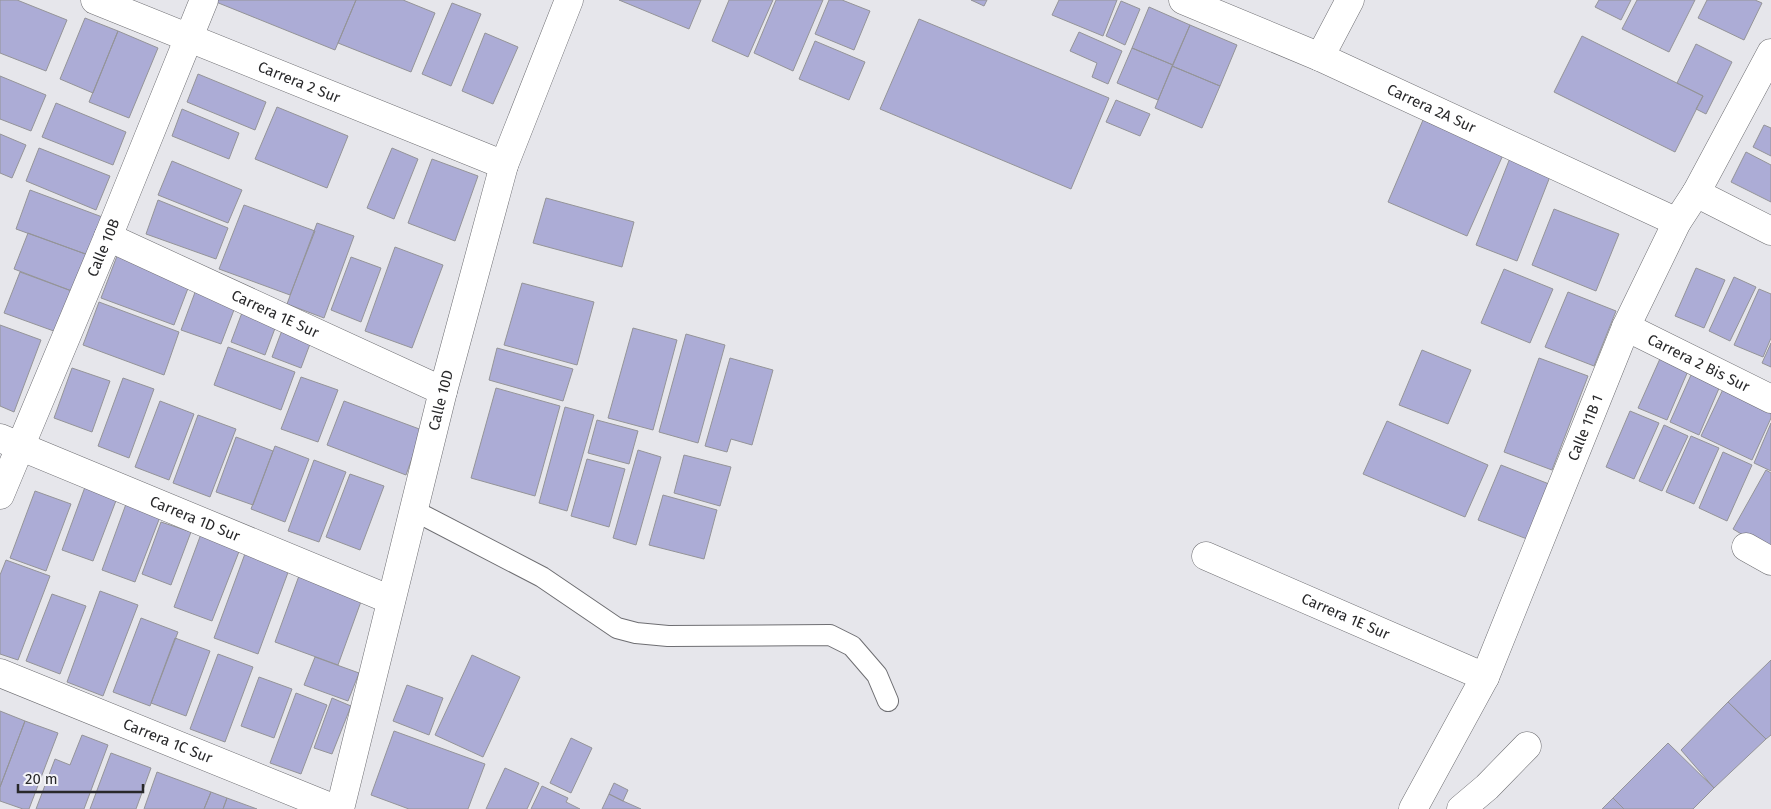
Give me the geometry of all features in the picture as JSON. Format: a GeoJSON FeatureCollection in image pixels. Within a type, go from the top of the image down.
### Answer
{"type":"FeatureCollection","features":[{"type":"Feature","properties":{"kind":"street","name":"Carrera 2 Sur"},"geometry":{"type":"LineString","coordinates":[[95,0],[504,165]]}},
{"type":"Feature","properties":{"kind":"street","name":"Calle 10B"},"geometry":{"type":"LineString","coordinates":[[0,495],[10,442],[108,237],[204,0]]}},
{"type":"Feature","properties":{"kind":"street","name":"Calle 10D"},"geometry":{"type":"LineString","coordinates":[[340,809],[443,391],[504,165],[569,0]]}},
{"type":"Feature","properties":{"kind":"street","name":"Carrera 2A Sur"},"geometry":{"type":"LineString","coordinates":[[1183,0],[1320,57],[1677,222]]}},
{"type":"Feature","properties":{"kind":"street"},"geometry":{"type":"LineString","coordinates":[[1320,57],[1350,0]]}},
{"type":"Feature","properties":{"kind":"street","name":"Calle 11B 1"},"geometry":{"type":"LineString","coordinates":[[1413,809],[1485,677],[1626,327],[1677,222],[1696,193],[1771,53]]}},
{"type":"Feature","properties":{"kind":"street"},"geometry":{"type":"LineString","coordinates":[[1696,193],[1771,231]]}},
{"type":"Feature","properties":{"kind":"street","name":"Carrera 1E Sur"},"geometry":{"type":"LineString","coordinates":[[108,237],[443,391]]}},
{"type":"Feature","properties":{"kind":"street","name":"Carrera 2 Bis Sur"},"geometry":{"type":"LineString","coordinates":[[1626,327],[1771,399]]}},
{"type":"Feature","properties":{"kind":"street","name":"Carrera 1D Sur"},"geometry":{"type":"LineString","coordinates":[[10,442],[391,600]]}},
{"type":"Feature","properties":{"kind":"street"},"geometry":{"type":"LineString","coordinates":[[1746,547],[1771,561]]}},
{"type":"Feature","properties":{"kind":"street","name":"Carrera 1E Sur"},"geometry":{"type":"LineString","coordinates":[[1206,556],[1485,677]]}},
{"type":"Feature","properties":{"kind":"street","name":"Carrera 1C Sur"},"geometry":{"type":"LineString","coordinates":[[0,673],[335,809]]}},
{"type":"Feature","properties":{"kind":"street"},"geometry":{"type":"LineString","coordinates":[[1461,809],[1487,788],[1527,746]]}},
{"type":"Feature","properties":{"kind":"lane"},"geometry":{"type":"LineString","coordinates":[[413,510],[542,577],[617,628],[636,633],[668,636],[830,635],[852,646],[877,675],[888,701]]}},
{"type":"Feature","properties":{"kind":"building"},"geometry":{"type":"Polygon","coordinates":[[[0,0],[17,0],[67,20],[46,71],[0,53],[0,0]]]}},
{"type":"Feature","properties":{"kind":"building"},"geometry":{"type":"Polygon","coordinates":[[[217,0],[356,0],[335,50],[216,2],[217,0]]]}},
{"type":"Feature","properties":{"kind":"building"},"geometry":{"type":"Polygon","coordinates":[[[356,0],[403,0],[435,13],[411,72],[338,43],[356,0]]]}},
{"type":"Feature","properties":{"kind":"building"},"geometry":{"type":"Polygon","coordinates":[[[619,0],[701,0],[689,29],[619,0]]]}},
{"type":"Feature","properties":{"kind":"building"},"geometry":{"type":"Polygon","coordinates":[[[729,0],[773,0],[748,57],[712,41],[729,0]]]}},
{"type":"Feature","properties":{"kind":"building"},"geometry":{"type":"Polygon","coordinates":[[[776,0],[823,0],[793,71],[754,53],[776,0]]]}},
{"type":"Feature","properties":{"kind":"building"},"geometry":{"type":"Polygon","coordinates":[[[829,0],[842,0],[870,11],[854,50],[815,34],[829,0]]]}},
{"type":"Feature","properties":{"kind":"building"},"geometry":{"type":"Polygon","coordinates":[[[971,0],[987,0],[984,6],[971,0]]]}},
{"type":"Feature","properties":{"kind":"building"},"geometry":{"type":"Polygon","coordinates":[[[1059,0],[1117,0],[1103,36],[1052,15],[1059,0]]]}},
{"type":"Feature","properties":{"kind":"building"},"geometry":{"type":"Polygon","coordinates":[[[1599,0],[1631,0],[1621,20],[1595,7],[1599,0]]]}},
{"type":"Feature","properties":{"kind":"building"},"geometry":{"type":"Polygon","coordinates":[[[1637,0],[1695,0],[1669,52],[1622,29],[1637,0]]]}},
{"type":"Feature","properties":{"kind":"building"},"geometry":{"type":"Polygon","coordinates":[[[1707,0],[1755,0],[1762,3],[1744,40],[1698,18],[1707,0]]]}},
{"type":"Feature","properties":{"kind":"building"},"geometry":{"type":"Polygon","coordinates":[[[1121,1],[1140,9],[1125,45],[1106,36],[1121,1]]]}},
{"type":"Feature","properties":{"kind":"building"},"geometry":{"type":"Polygon","coordinates":[[[452,3],[481,14],[451,86],[422,74],[452,3]]]}},
{"type":"Feature","properties":{"kind":"building"},"geometry":{"type":"Polygon","coordinates":[[[1149,7],[1190,25],[1173,65],[1132,48],[1149,7]]]}},
{"type":"Feature","properties":{"kind":"building"},"geometry":{"type":"Polygon","coordinates":[[[85,18],[118,31],[93,93],[60,79],[85,18]]]}},
{"type":"Feature","properties":{"kind":"building"},"geometry":{"type":"Polygon","coordinates":[[[919,19],[1109,98],[1071,189],[880,109],[919,19]]]}},
{"type":"Feature","properties":{"kind":"building"},"geometry":{"type":"Polygon","coordinates":[[[1190,25],[1237,45],[1220,86],[1172,66],[1190,25]]]}},
{"type":"Feature","properties":{"kind":"building"},"geometry":{"type":"Polygon","coordinates":[[[118,31],[158,48],[129,118],[89,102],[118,31]]]}},
{"type":"Feature","properties":{"kind":"building"},"geometry":{"type":"Polygon","coordinates":[[[1079,32],[1122,51],[1108,84],[1092,77],[1097,63],[1070,51],[1079,32]]]}},
{"type":"Feature","properties":{"kind":"building"},"geometry":{"type":"Polygon","coordinates":[[[485,33],[518,47],[493,104],[462,91],[485,33]]]}},
{"type":"Feature","properties":{"kind":"building"},"geometry":{"type":"Polygon","coordinates":[[[1582,36],[1703,96],[1675,152],[1554,92],[1582,36]]]}},
{"type":"Feature","properties":{"kind":"building"},"geometry":{"type":"Polygon","coordinates":[[[815,41],[865,62],[849,100],[799,79],[815,41]]]}},
{"type":"Feature","properties":{"kind":"building"},"geometry":{"type":"Polygon","coordinates":[[[1696,44],[1732,62],[1706,114],[1696,109],[1703,96],[1677,83],[1696,44]]]}},
{"type":"Feature","properties":{"kind":"building"},"geometry":{"type":"Polygon","coordinates":[[[1132,48],[1173,65],[1158,100],[1117,83],[1132,48]]]}},
{"type":"Feature","properties":{"kind":"building"},"geometry":{"type":"Polygon","coordinates":[[[1172,66],[1220,86],[1202,128],[1155,108],[1172,66]]]}},
{"type":"Feature","properties":{"kind":"building"},"geometry":{"type":"Polygon","coordinates":[[[198,74],[266,102],[255,130],[187,102],[198,74]]]}},
{"type":"Feature","properties":{"kind":"building"},"geometry":{"type":"Polygon","coordinates":[[[0,76],[46,95],[31,131],[0,119],[0,76]]]}},
{"type":"Feature","properties":{"kind":"building"},"geometry":{"type":"Polygon","coordinates":[[[1116,100],[1150,114],[1140,136],[1106,122],[1116,100]]]}},
{"type":"Feature","properties":{"kind":"building"},"geometry":{"type":"Polygon","coordinates":[[[56,103],[126,132],[113,165],[42,137],[56,103]]]}},
{"type":"Feature","properties":{"kind":"building"},"geometry":{"type":"Polygon","coordinates":[[[277,107],[348,136],[327,188],[255,159],[277,107]]]}},
{"type":"Feature","properties":{"kind":"building"},"geometry":{"type":"Polygon","coordinates":[[[182,109],[239,133],[229,159],[172,136],[182,109]]]}},
{"type":"Feature","properties":{"kind":"building"},"geometry":{"type":"Polygon","coordinates":[[[1423,120],[1503,155],[1467,236],[1388,202],[1423,120]]]}},
{"type":"Feature","properties":{"kind":"building"},"geometry":{"type":"Polygon","coordinates":[[[1764,125],[1771,128],[1771,156],[1753,147],[1764,125]]]}},
{"type":"Feature","properties":{"kind":"building"},"geometry":{"type":"Polygon","coordinates":[[[0,134],[26,145],[12,178],[0,173],[0,134]]]}},
{"type":"Feature","properties":{"kind":"building"},"geometry":{"type":"Polygon","coordinates":[[[39,148],[110,176],[96,210],[26,181],[39,148]]]}},
{"type":"Feature","properties":{"kind":"building"},"geometry":{"type":"Polygon","coordinates":[[[392,148],[418,159],[394,219],[367,208],[392,148]]]}},
{"type":"Feature","properties":{"kind":"building"},"geometry":{"type":"Polygon","coordinates":[[[1746,152],[1771,165],[1771,202],[1731,182],[1746,152]]]}},
{"type":"Feature","properties":{"kind":"building"},"geometry":{"type":"Polygon","coordinates":[[[1510,158],[1551,174],[1517,261],[1476,245],[1510,158]]]}},
{"type":"Feature","properties":{"kind":"building"},"geometry":{"type":"Polygon","coordinates":[[[432,159],[478,176],[455,241],[408,223],[432,159]]]}},
{"type":"Feature","properties":{"kind":"building"},"geometry":{"type":"Polygon","coordinates":[[[172,161],[242,190],[228,223],[158,195],[172,161]]]}},
{"type":"Feature","properties":{"kind":"building"},"geometry":{"type":"Polygon","coordinates":[[[30,190],[105,218],[91,256],[16,229],[30,190]]]}},
{"type":"Feature","properties":{"kind":"building"},"geometry":{"type":"Polygon","coordinates":[[[546,198],[634,222],[622,267],[533,243],[546,198]]]}},
{"type":"Feature","properties":{"kind":"building"},"geometry":{"type":"Polygon","coordinates":[[[158,200],[228,228],[216,259],[146,234],[158,200]]]}},
{"type":"Feature","properties":{"kind":"building"},"geometry":{"type":"Polygon","coordinates":[[[244,205],[315,231],[290,295],[219,269],[244,205]]]}},
{"type":"Feature","properties":{"kind":"building"},"geometry":{"type":"Polygon","coordinates":[[[1554,209],[1619,234],[1596,291],[1532,265],[1554,209]]]}},
{"type":"Feature","properties":{"kind":"building"},"geometry":{"type":"Polygon","coordinates":[[[317,223],[354,236],[324,318],[287,304],[317,223]]]}},
{"type":"Feature","properties":{"kind":"building"},"geometry":{"type":"Polygon","coordinates":[[[28,233],[91,256],[77,293],[14,269],[28,233]]]}},
{"type":"Feature","properties":{"kind":"building"},"geometry":{"type":"Polygon","coordinates":[[[395,247],[443,265],[412,348],[365,331],[395,247]]]}},
{"type":"Feature","properties":{"kind":"building"},"geometry":{"type":"Polygon","coordinates":[[[117,256],[190,283],[174,325],[101,298],[117,256]]]}},
{"type":"Feature","properties":{"kind":"building"},"geometry":{"type":"Polygon","coordinates":[[[351,257],[381,268],[361,322],[331,310],[351,257]]]}},
{"type":"Feature","properties":{"kind":"building"},"geometry":{"type":"Polygon","coordinates":[[[1696,268],[1725,280],[1704,328],[1675,316],[1696,268]]]}},
{"type":"Feature","properties":{"kind":"building"},"geometry":{"type":"Polygon","coordinates":[[[1504,269],[1553,289],[1530,343],[1481,323],[1504,269]]]}},
{"type":"Feature","properties":{"kind":"building"},"geometry":{"type":"Polygon","coordinates":[[[20,272],[77,293],[62,334],[4,313],[20,272]]]}},
{"type":"Feature","properties":{"kind":"building"},"geometry":{"type":"Polygon","coordinates":[[[1734,277],[1756,287],[1730,341],[1709,331],[1734,277]]]}},
{"type":"Feature","properties":{"kind":"building"},"geometry":{"type":"Polygon","coordinates":[[[522,283],[594,302],[577,365],[504,345],[522,283]]]}},
{"type":"Feature","properties":{"kind":"building"},"geometry":{"type":"Polygon","coordinates":[[[197,287],[237,302],[221,344],[181,330],[197,287]]]}},
{"type":"Feature","properties":{"kind":"building"},"geometry":{"type":"Polygon","coordinates":[[[1759,289],[1771,294],[1771,338],[1763,357],[1734,345],[1759,289]]]}},
{"type":"Feature","properties":{"kind":"building"},"geometry":{"type":"Polygon","coordinates":[[[1568,292],[1616,311],[1594,366],[1545,347],[1568,292]]]}},
{"type":"Feature","properties":{"kind":"building"},"geometry":{"type":"Polygon","coordinates":[[[99,302],[179,332],[164,375],[83,345],[99,302]]]}},
{"type":"Feature","properties":{"kind":"building"},"geometry":{"type":"Polygon","coordinates":[[[243,310],[277,323],[265,355],[231,342],[243,310]]]}},
{"type":"Feature","properties":{"kind":"building"},"geometry":{"type":"Polygon","coordinates":[[[0,325],[41,340],[14,412],[0,406],[0,325]]]}},
{"type":"Feature","properties":{"kind":"building"},"geometry":{"type":"Polygon","coordinates":[[[284,325],[313,336],[301,368],[272,357],[284,325]]]}},
{"type":"Feature","properties":{"kind":"building"},"geometry":{"type":"Polygon","coordinates":[[[633,328],[677,340],[653,430],[608,418],[633,328]]]}},
{"type":"Feature","properties":{"kind":"building"},"geometry":{"type":"Polygon","coordinates":[[[686,334],[725,345],[698,443],[659,432],[686,334]]]}},
{"type":"Feature","properties":{"kind":"building"},"geometry":{"type":"Polygon","coordinates":[[[1771,343],[1771,367],[1762,363],[1771,343]]]}},
{"type":"Feature","properties":{"kind":"building"},"geometry":{"type":"Polygon","coordinates":[[[228,347],[295,372],[281,410],[214,385],[228,347]]]}},
{"type":"Feature","properties":{"kind":"building"},"geometry":{"type":"Polygon","coordinates":[[[497,348],[573,369],[563,401],[489,380],[497,348]]]}},
{"type":"Feature","properties":{"kind":"building"},"geometry":{"type":"Polygon","coordinates":[[[1422,350],[1471,370],[1448,424],[1399,405],[1422,350]]]}},
{"type":"Feature","properties":{"kind":"building"},"geometry":{"type":"Polygon","coordinates":[[[1663,352],[1691,364],[1667,420],[1638,408],[1663,352]]]}},
{"type":"Feature","properties":{"kind":"building"},"geometry":{"type":"Polygon","coordinates":[[[730,358],[773,370],[752,445],[731,439],[727,452],[705,446],[730,358]]]}},
{"type":"Feature","properties":{"kind":"building"},"geometry":{"type":"Polygon","coordinates":[[[1539,358],[1588,376],[1552,470],[1504,452],[1539,358]]]}},
{"type":"Feature","properties":{"kind":"building"},"geometry":{"type":"Polygon","coordinates":[[[1695,366],[1723,379],[1699,435],[1670,422],[1695,366]]]}},
{"type":"Feature","properties":{"kind":"building"},"geometry":{"type":"Polygon","coordinates":[[[72,368],[110,381],[92,432],[54,418],[72,368]]]}},
{"type":"Feature","properties":{"kind":"building"},"geometry":{"type":"Polygon","coordinates":[[[301,377],[338,390],[318,442],[281,429],[301,377]]]}},
{"type":"Feature","properties":{"kind":"building"},"geometry":{"type":"Polygon","coordinates":[[[123,378],[154,389],[129,458],[98,446],[123,378]]]}},
{"type":"Feature","properties":{"kind":"building"},"geometry":{"type":"Polygon","coordinates":[[[1725,385],[1771,406],[1771,418],[1752,460],[1701,436],[1725,385]]]}},
{"type":"Feature","properties":{"kind":"building"},"geometry":{"type":"Polygon","coordinates":[[[496,388],[560,406],[535,496],[471,478],[496,388]]]}},
{"type":"Feature","properties":{"kind":"building"},"geometry":{"type":"Polygon","coordinates":[[[160,401],[194,414],[169,480],[135,467],[160,401]]]}},
{"type":"Feature","properties":{"kind":"building"},"geometry":{"type":"Polygon","coordinates":[[[344,401],[422,430],[406,475],[327,445],[344,401]]]}},
{"type":"Feature","properties":{"kind":"building"},"geometry":{"type":"Polygon","coordinates":[[[565,407],[594,415],[567,511],[539,503],[565,407]]]}},
{"type":"Feature","properties":{"kind":"building"},"geometry":{"type":"Polygon","coordinates":[[[1630,411],[1659,423],[1634,479],[1606,467],[1630,411]]]}},
{"type":"Feature","properties":{"kind":"building"},"geometry":{"type":"Polygon","coordinates":[[[198,415],[236,429],[210,497],[173,483],[198,415]]]}},
{"type":"Feature","properties":{"kind":"building"},"geometry":{"type":"Polygon","coordinates":[[[597,420],[638,431],[629,464],[588,453],[597,420]]]}},
{"type":"Feature","properties":{"kind":"building"},"geometry":{"type":"Polygon","coordinates":[[[1387,421],[1488,465],[1465,517],[1363,474],[1387,421]]]}},
{"type":"Feature","properties":{"kind":"building"},"geometry":{"type":"Polygon","coordinates":[[[1771,423],[1771,471],[1754,463],[1771,423]]]}},
{"type":"Feature","properties":{"kind":"building"},"geometry":{"type":"Polygon","coordinates":[[[1664,425],[1688,436],[1662,491],[1639,481],[1664,425]]]}},
{"type":"Feature","properties":{"kind":"building"},"geometry":{"type":"Polygon","coordinates":[[[1691,436],[1719,448],[1694,504],[1666,492],[1691,436]]]}},
{"type":"Feature","properties":{"kind":"building"},"geometry":{"type":"Polygon","coordinates":[[[236,437],[273,451],[253,505],[216,492],[236,437]]]}},
{"type":"Feature","properties":{"kind":"building"},"geometry":{"type":"Polygon","coordinates":[[[275,446],[309,459],[285,522],[251,509],[275,446]]]}},
{"type":"Feature","properties":{"kind":"building"},"geometry":{"type":"Polygon","coordinates":[[[638,450],[661,457],[636,545],[613,538],[638,450]]]}},
{"type":"Feature","properties":{"kind":"building"},"geometry":{"type":"Polygon","coordinates":[[[1723,452],[1752,465],[1727,521],[1699,508],[1723,452]]]}},
{"type":"Feature","properties":{"kind":"building"},"geometry":{"type":"Polygon","coordinates":[[[684,455],[731,467],[720,506],[674,493],[684,455]]]}},
{"type":"Feature","properties":{"kind":"building"},"geometry":{"type":"Polygon","coordinates":[[[587,459],[625,469],[609,527],[571,516],[587,459]]]}},
{"type":"Feature","properties":{"kind":"building"},"geometry":{"type":"Polygon","coordinates":[[[314,460],[346,472],[319,542],[288,531],[314,460]]]}},
{"type":"Feature","properties":{"kind":"building"},"geometry":{"type":"Polygon","coordinates":[[[1501,465],[1549,484],[1527,539],[1478,520],[1501,465]]]}},
{"type":"Feature","properties":{"kind":"building"},"geometry":{"type":"Polygon","coordinates":[[[1766,470],[1771,473],[1771,552],[1733,529],[1766,470]]]}},
{"type":"Feature","properties":{"kind":"building"},"geometry":{"type":"Polygon","coordinates":[[[350,474],[384,486],[360,550],[326,537],[350,474]]]}},
{"type":"Feature","properties":{"kind":"building"},"geometry":{"type":"Polygon","coordinates":[[[85,487],[117,498],[93,561],[62,550],[85,487]]]}},
{"type":"Feature","properties":{"kind":"building"},"geometry":{"type":"Polygon","coordinates":[[[35,491],[71,504],[46,571],[10,558],[35,491]]]}},
{"type":"Feature","properties":{"kind":"building"},"geometry":{"type":"Polygon","coordinates":[[[663,495],[717,510],[704,559],[649,545],[663,495]]]}},
{"type":"Feature","properties":{"kind":"building"},"geometry":{"type":"Polygon","coordinates":[[[126,504],[160,517],[135,582],[102,570],[126,504]]]}},
{"type":"Feature","properties":{"kind":"building"},"geometry":{"type":"Polygon","coordinates":[[[161,522],[191,532],[171,585],[142,574],[161,522]]]}},
{"type":"Feature","properties":{"kind":"building"},"geometry":{"type":"Polygon","coordinates":[[[201,534],[240,549],[212,621],[174,607],[201,534]]]}},
{"type":"Feature","properties":{"kind":"building"},"geometry":{"type":"Polygon","coordinates":[[[246,551],[290,567],[258,654],[214,638],[246,551]]]}},
{"type":"Feature","properties":{"kind":"building"},"geometry":{"type":"Polygon","coordinates":[[[6,560],[50,576],[18,660],[0,654],[0,575],[6,560]]]}},
{"type":"Feature","properties":{"kind":"building"},"geometry":{"type":"Polygon","coordinates":[[[300,573],[363,596],[338,665],[275,642],[300,573]]]}},
{"type":"Feature","properties":{"kind":"building"},"geometry":{"type":"Polygon","coordinates":[[[100,591],[138,605],[103,696],[67,682],[100,591]]]}},
{"type":"Feature","properties":{"kind":"building"},"geometry":{"type":"Polygon","coordinates":[[[52,594],[86,606],[60,674],[26,661],[52,594]]]}},
{"type":"Feature","properties":{"kind":"building"},"geometry":{"type":"Polygon","coordinates":[[[141,618],[178,632],[150,706],[113,692],[141,618]]]}},
{"type":"Feature","properties":{"kind":"building"},"geometry":{"type":"Polygon","coordinates":[[[175,638],[210,651],[186,716],[151,703],[175,638]]]}},
{"type":"Feature","properties":{"kind":"building"},"geometry":{"type":"Polygon","coordinates":[[[218,654],[253,667],[225,742],[190,729],[218,654]]]}},
{"type":"Feature","properties":{"kind":"building"},"geometry":{"type":"Polygon","coordinates":[[[472,655],[520,677],[483,757],[435,735],[472,655]]]}},
{"type":"Feature","properties":{"kind":"building"},"geometry":{"type":"Polygon","coordinates":[[[315,657],[359,673],[348,701],[304,685],[315,657]]]}},
{"type":"Feature","properties":{"kind":"building"},"geometry":{"type":"Polygon","coordinates":[[[1771,660],[1771,735],[1766,739],[1728,702],[1771,660]]]}},
{"type":"Feature","properties":{"kind":"building"},"geometry":{"type":"Polygon","coordinates":[[[259,677],[292,689],[274,738],[241,726],[259,677]]]}},
{"type":"Feature","properties":{"kind":"building"},"geometry":{"type":"Polygon","coordinates":[[[407,685],[443,698],[429,735],[393,721],[407,685]]]}},
{"type":"Feature","properties":{"kind":"building"},"geometry":{"type":"Polygon","coordinates":[[[296,693],[327,705],[301,774],[270,763],[296,693]]]}},
{"type":"Feature","properties":{"kind":"building"},"geometry":{"type":"Polygon","coordinates":[[[332,698],[351,706],[332,754],[314,748],[332,698]]]}},
{"type":"Feature","properties":{"kind":"building"},"geometry":{"type":"Polygon","coordinates":[[[1728,702],[1766,739],[1714,788],[1681,750],[1728,702]]]}},
{"type":"Feature","properties":{"kind":"building"},"geometry":{"type":"Polygon","coordinates":[[[0,711],[25,721],[0,787],[0,711]]]}},
{"type":"Feature","properties":{"kind":"building"},"geometry":{"type":"Polygon","coordinates":[[[25,721],[58,733],[29,809],[23,809],[0,801],[0,787],[25,721]]]}},
{"type":"Feature","properties":{"kind":"building"},"geometry":{"type":"Polygon","coordinates":[[[394,731],[485,764],[468,809],[409,809],[371,795],[394,731]]]}},
{"type":"Feature","properties":{"kind":"building"},"geometry":{"type":"Polygon","coordinates":[[[82,735],[108,745],[84,809],[36,809],[55,759],[70,765],[82,735]]]}},
{"type":"Feature","properties":{"kind":"building"},"geometry":{"type":"Polygon","coordinates":[[[571,738],[592,748],[571,793],[550,783],[571,738]]]}},
{"type":"Feature","properties":{"kind":"building"},"geometry":{"type":"Polygon","coordinates":[[[1668,743],[1714,788],[1693,809],[1624,809],[1613,798],[1668,743]]]}},
{"type":"Feature","properties":{"kind":"building"},"geometry":{"type":"Polygon","coordinates":[[[111,753],[151,768],[136,809],[90,809],[111,753]]]}},
{"type":"Feature","properties":{"kind":"building"},"geometry":{"type":"Polygon","coordinates":[[[505,768],[539,783],[527,809],[486,809],[505,768]]]}},
{"type":"Feature","properties":{"kind":"building"},"geometry":{"type":"Polygon","coordinates":[[[157,772],[211,792],[204,809],[144,809],[157,772]]]}},
{"type":"Feature","properties":{"kind":"building"},"geometry":{"type":"Polygon","coordinates":[[[614,783],[628,790],[623,801],[609,794],[614,783]]]}},
{"type":"Feature","properties":{"kind":"building"},"geometry":{"type":"Polygon","coordinates":[[[542,786],[568,798],[566,802],[580,809],[531,809],[542,786]]]}},
{"type":"Feature","properties":{"kind":"building"},"geometry":{"type":"Polygon","coordinates":[[[211,792],[227,798],[223,809],[204,809],[211,792]]]}},
{"type":"Feature","properties":{"kind":"building"},"geometry":{"type":"Polygon","coordinates":[[[609,794],[623,801],[641,809],[602,809],[609,794]]]}},
{"type":"Feature","properties":{"kind":"building"},"geometry":{"type":"Polygon","coordinates":[[[227,798],[257,809],[223,809],[227,798]]]}},
{"type":"Feature","properties":{"kind":"building"},"geometry":{"type":"Polygon","coordinates":[[[1613,798],[1624,809],[1602,809],[1613,798]]]}}]}
